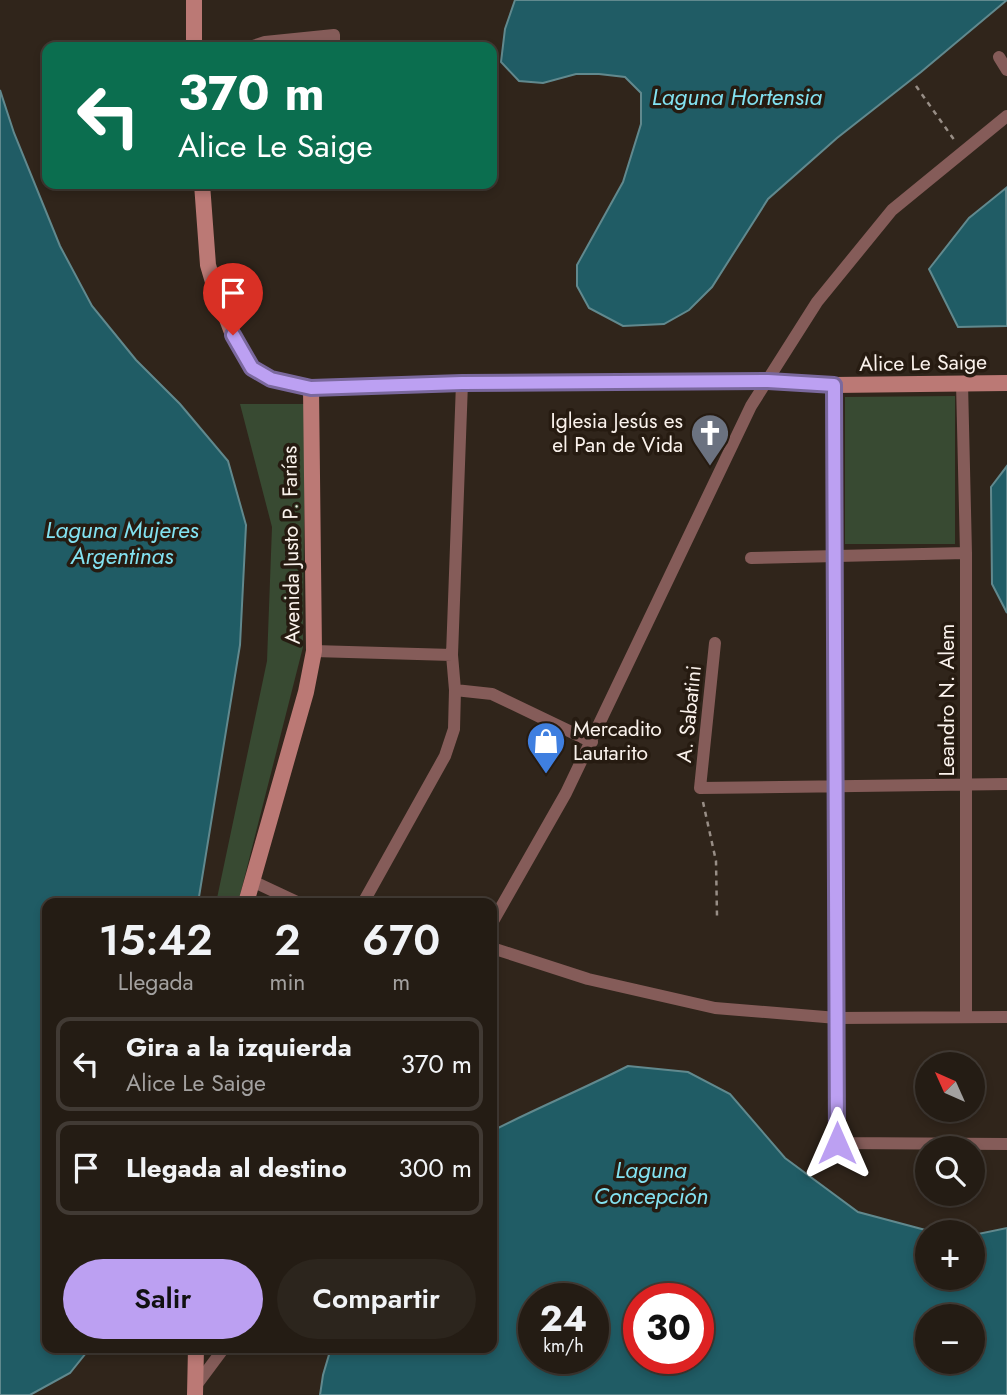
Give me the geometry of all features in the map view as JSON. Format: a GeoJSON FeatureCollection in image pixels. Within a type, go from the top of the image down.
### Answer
{"type":"FeatureCollection","features":[{"type":"Feature","properties":{"kind":"street"},"geometry":{"type":"LineString","coordinates":[[194,0],[194,42]]}},
{"type":"Feature","properties":{"kind":"street"},"geometry":{"type":"LineString","coordinates":[[265,42],[334,35],[334,42]]}},
{"type":"Feature","properties":{"kind":"street"},"geometry":{"type":"LineString","coordinates":[[999,57],[1007,70]]}},
{"type":"Feature","properties":{"kind":"street"},"geometry":{"type":"LineString","coordinates":[[497,914],[592,742],[751,406],[817,302],[846,263],[892,210],[1007,116]]}},
{"type":"Feature","properties":{"kind":"street","name":"Alice Le Saige"},"geometry":{"type":"LineString","coordinates":[[202,189],[208,265],[233,335],[252,368],[271,379],[311,388],[462,383],[1007,383]]}},
{"type":"Feature","properties":{"kind":"street"},"geometry":{"type":"LineString","coordinates":[[366,898],[445,756],[454,729],[452,655],[462,383]]}},
{"type":"Feature","properties":{"kind":"street","name":"Leandro N. Alem"},"geometry":{"type":"LineString","coordinates":[[962,383],[967,553],[966,1017]]}},
{"type":"Feature","properties":{"kind":"street"},"geometry":{"type":"LineString","coordinates":[[834,385],[837,1143],[1007,1144]]}},
{"type":"Feature","properties":{"kind":"street","name":"Avenida Justo P. Farías"},"geometry":{"type":"LineString","coordinates":[[247,898],[306,692],[314,651],[311,388]]}},
{"type":"Feature","properties":{"kind":"street"},"geometry":{"type":"LineString","coordinates":[[751,558],[967,553]]}},
{"type":"Feature","properties":{"kind":"street","name":"A. Sabatini"},"geometry":{"type":"LineString","coordinates":[[701,788],[715,643]]}},
{"type":"Feature","properties":{"kind":"street"},"geometry":{"type":"LineString","coordinates":[[314,651],[452,655]]}},
{"type":"Feature","properties":{"kind":"street"},"geometry":{"type":"LineString","coordinates":[[455,690],[492,694],[592,742]]}},
{"type":"Feature","properties":{"kind":"street"},"geometry":{"type":"LineString","coordinates":[[701,788],[1007,784]]}},
{"type":"Feature","properties":{"kind":"street"},"geometry":{"type":"LineString","coordinates":[[252,881],[288,898]]}},
{"type":"Feature","properties":{"kind":"street"},"geometry":{"type":"LineString","coordinates":[[497,950],[589,979],[715,1009],[837,1018],[1007,1017]]}},
{"type":"Feature","properties":{"kind":"street"},"geometry":{"type":"LineString","coordinates":[[193,1392],[196,1353]]}},
{"type":"Feature","properties":{"kind":"street"},"geometry":{"type":"LineString","coordinates":[[193,1392],[220,1353]]}},
{"type":"Feature","properties":{"kind":"path"},"geometry":{"type":"LineString","coordinates":[[916,86],[963,152]]}},
{"type":"Feature","properties":{"kind":"path"},"geometry":{"type":"LineString","coordinates":[[701,788],[716,860],[717,916]]}},
{"type":"Feature","properties":{"kind":"green space"},"geometry":{"type":"Polygon","coordinates":[[[955,396],[955,544],[845,544],[845,397],[955,396]]]}},
{"type":"Feature","properties":{"kind":"green space"},"geometry":{"type":"Polygon","coordinates":[[[240,404],[305,404],[303,647],[239,898],[217,898],[267,661],[272,527],[240,404]]]}},
{"type":"Feature","properties":{"kind":"water","name":"Laguna Hortensia"},"geometry":{"type":"Polygon","coordinates":[[[515,0],[1007,0],[837,138],[768,199],[712,287],[689,310],[664,324],[623,326],[589,308],[577,286],[577,265],[623,182],[641,124],[641,93],[625,77],[599,74],[576,74],[543,83],[519,81],[501,62],[505,29],[515,0]]]}},
{"type":"Feature","properties":{"kind":"water","name":"Laguna Mujeres Argentinas"},"geometry":{"type":"Polygon","coordinates":[[[0,90],[14,133],[60,246],[92,306],[136,360],[180,404],[228,461],[246,525],[240,645],[199,898],[42,898],[42,1353],[86,1353],[70,1373],[30,1395],[0,1395],[0,90]]]}},
{"type":"Feature","properties":{"kind":"water"},"geometry":{"type":"Polygon","coordinates":[[[1006,188],[1007,326],[958,327],[929,269],[969,218],[1006,188]]]}},
{"type":"Feature","properties":{"kind":"water"},"geometry":{"type":"Polygon","coordinates":[[[1007,466],[1007,613],[992,584],[991,487],[1007,466]]]}},
{"type":"Feature","properties":{"kind":"water","name":"Laguna Concepción"},"geometry":{"type":"Polygon","coordinates":[[[628,1066],[688,1072],[730,1094],[785,1158],[858,1212],[915,1227],[915,1290],[985,1290],[985,1233],[1007,1228],[1007,1395],[320,1395],[330,1353],[497,1353],[497,1129],[628,1066]]]}},
{"type":"Feature","properties":{"kind":"place","name":"Iglesia Jesús es el Pan de Vida"},"geometry":{"type":"Point","coordinates":[710,467]}},
{"type":"Feature","properties":{"kind":"place","name":"Mercadito Lautarito"},"geometry":{"type":"Point","coordinates":[546,775]}},
{"type":"Feature","properties":{"kind":"route"},"geometry":{"type":"LineString","coordinates":[[233,335],[252,368],[271,379],[311,388],[462,383],[768,381],[834,385],[837,1143]]}}]}
